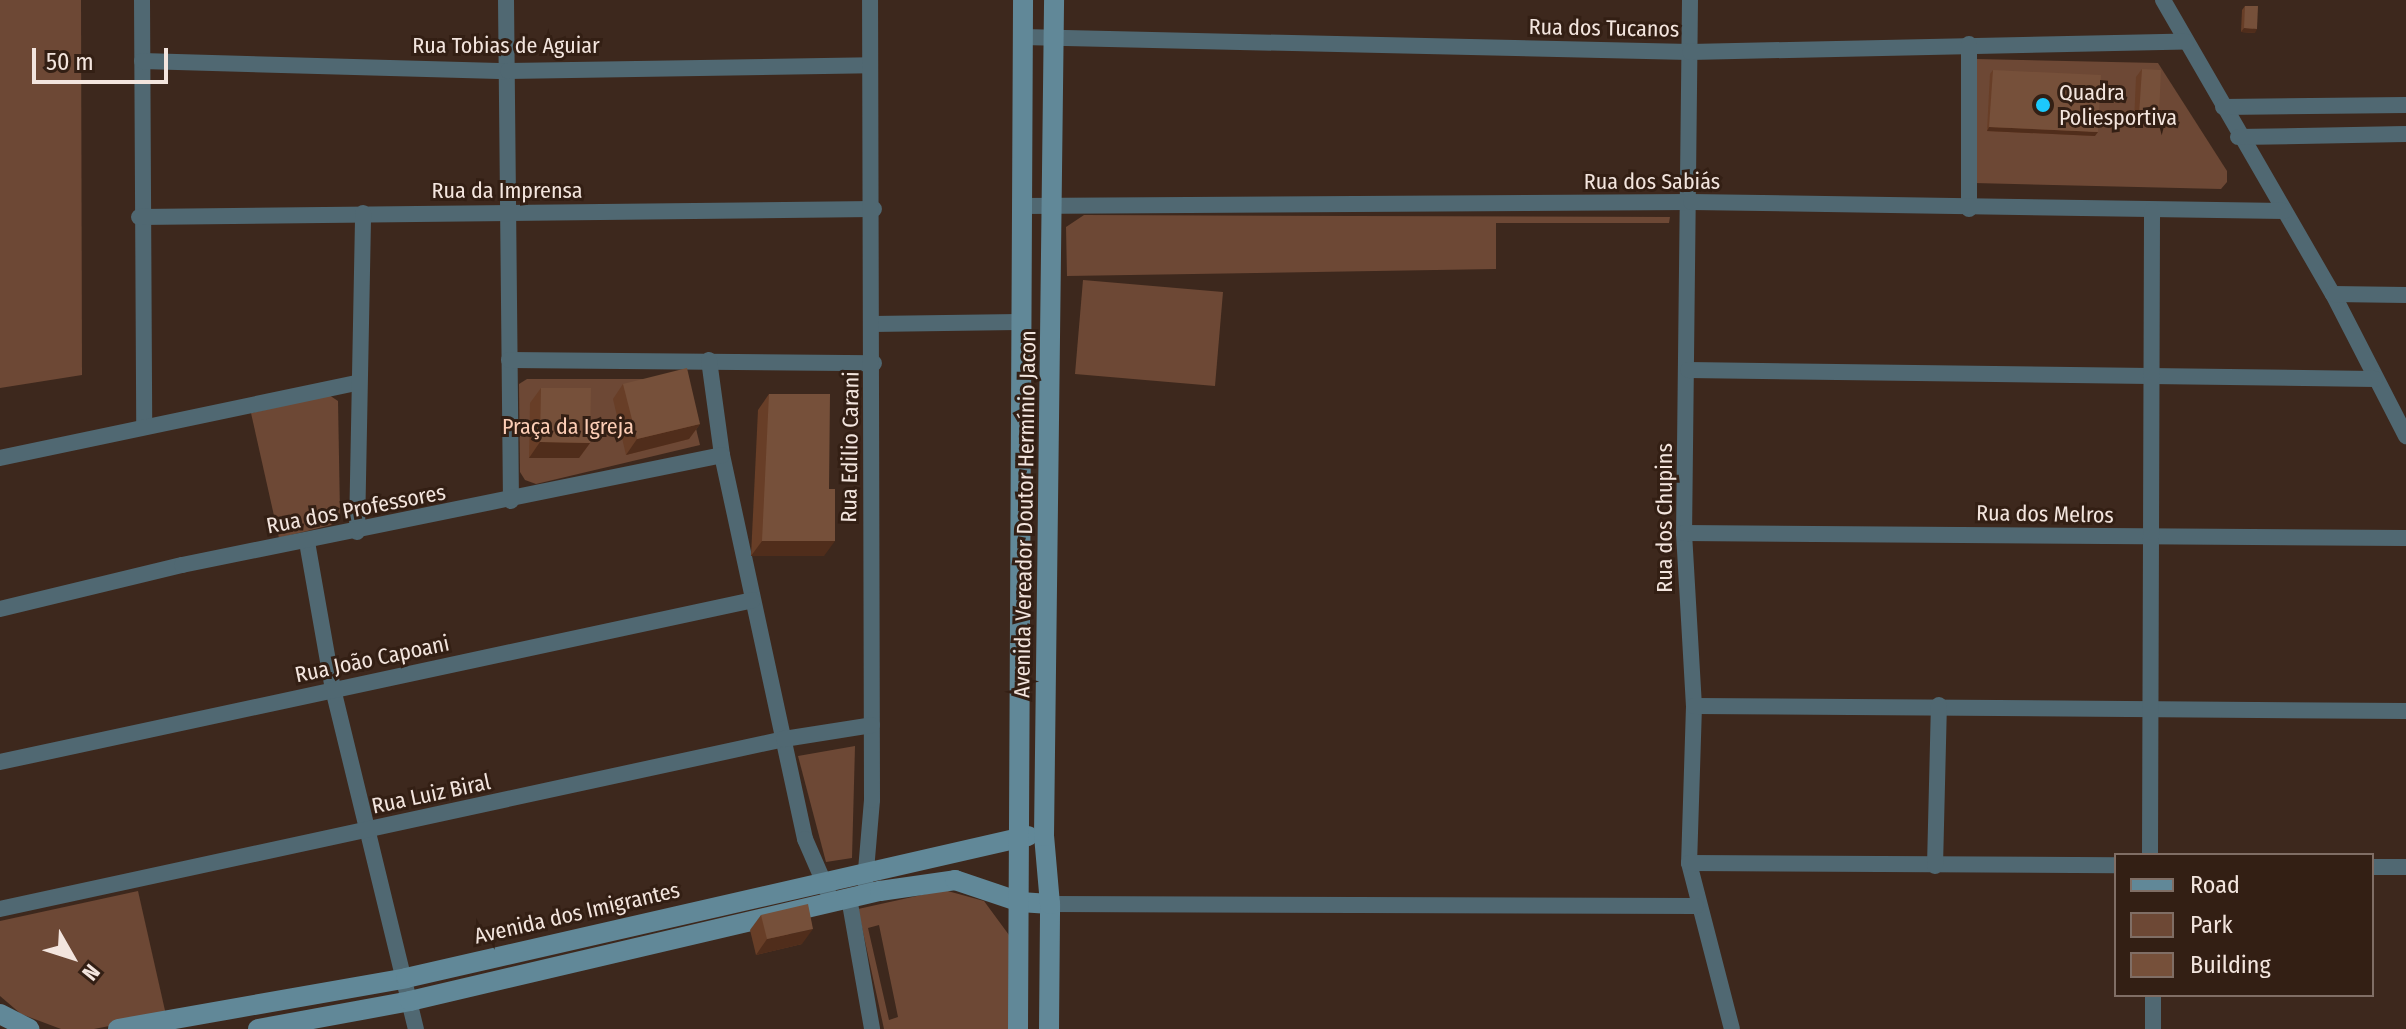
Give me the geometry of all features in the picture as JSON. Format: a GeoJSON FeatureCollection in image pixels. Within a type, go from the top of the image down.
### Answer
{"type":"FeatureCollection","features":[{"type":"Feature","properties":{"kind":"street"},"geometry":{"type":"LineString","coordinates":[[142,0],[139,217],[144,425]]}},
{"type":"Feature","properties":{"kind":"street"},"geometry":{"type":"LineString","coordinates":[[506,0],[511,501]]}},
{"type":"Feature","properties":{"kind":"street","name":"Rua Edilio Carani"},"geometry":{"type":"LineString","coordinates":[[848,898],[869,870],[874,363],[870,0]]}},
{"type":"Feature","properties":{"kind":"street","name":"Avenida Vereador Doutor Hermínio Jacon"},"geometry":{"type":"LineString","coordinates":[[1018,1029],[1020,902],[1015,836],[1023,0]]}},
{"type":"Feature","properties":{"kind":"street","name":"Avenida Vereador Doutor Hermínio Jacon"},"geometry":{"type":"LineString","coordinates":[[1049,1029],[1050,904],[1044,836],[1054,204],[1054,0]]}},
{"type":"Feature","properties":{"kind":"street","name":"Rua dos Chupins"},"geometry":{"type":"LineString","coordinates":[[1690,0],[1691,202],[1684,533],[1694,706],[1689,863],[1696,906],[1732,1029]]}},
{"type":"Feature","properties":{"kind":"street"},"geometry":{"type":"LineString","coordinates":[[2163,0],[2238,137],[2333,294],[2406,436]]}},
{"type":"Feature","properties":{"kind":"street","name":"Rua dos Tucanos"},"geometry":{"type":"LineString","coordinates":[[1022,37],[1053,41],[1690,52],[2186,42]]}},
{"type":"Feature","properties":{"kind":"street"},"geometry":{"type":"LineString","coordinates":[[1969,44],[1969,209]]}},
{"type":"Feature","properties":{"kind":"street","name":"Rua Tobias de Aguiar"},"geometry":{"type":"LineString","coordinates":[[142,61],[508,71],[870,65]]}},
{"type":"Feature","properties":{"kind":"street"},"geometry":{"type":"LineString","coordinates":[[2223,107],[2406,105]]}},
{"type":"Feature","properties":{"kind":"street"},"geometry":{"type":"LineString","coordinates":[[2238,137],[2406,134]]}},
{"type":"Feature","properties":{"kind":"street","name":"Rua dos Sabiás"},"geometry":{"type":"LineString","coordinates":[[1021,206],[1691,202],[1969,209],[2284,211]]}},
{"type":"Feature","properties":{"kind":"street","name":"Rua da Imprensa"},"geometry":{"type":"LineString","coordinates":[[139,217],[874,209]]}},
{"type":"Feature","properties":{"kind":"street"},"geometry":{"type":"LineString","coordinates":[[2150,853],[2152,211]]}},
{"type":"Feature","properties":{"kind":"street"},"geometry":{"type":"LineString","coordinates":[[357,532],[357,383],[363,213]]}},
{"type":"Feature","properties":{"kind":"street"},"geometry":{"type":"LineString","coordinates":[[2333,294],[2406,295]]}},
{"type":"Feature","properties":{"kind":"street"},"geometry":{"type":"LineString","coordinates":[[872,324],[1021,322]]}},
{"type":"Feature","properties":{"kind":"street"},"geometry":{"type":"LineString","coordinates":[[509,360],[874,363]]}},
{"type":"Feature","properties":{"kind":"street"},"geometry":{"type":"LineString","coordinates":[[709,360],[722,455],[805,839],[821,879],[848,898],[872,1029]]}},
{"type":"Feature","properties":{"kind":"street"},"geometry":{"type":"LineString","coordinates":[[1688,370],[2375,379]]}},
{"type":"Feature","properties":{"kind":"street"},"geometry":{"type":"LineString","coordinates":[[0,458],[144,425],[357,383]]}},
{"type":"Feature","properties":{"kind":"street","name":"Rua dos Professores"},"geometry":{"type":"LineString","coordinates":[[0,609],[182,565],[511,501],[722,455]]}},
{"type":"Feature","properties":{"kind":"street","name":"Rua dos Melros"},"geometry":{"type":"LineString","coordinates":[[1684,533],[2406,538]]}},
{"type":"Feature","properties":{"kind":"street"},"geometry":{"type":"LineString","coordinates":[[307,542],[333,689],[370,830],[416,1029]]}},
{"type":"Feature","properties":{"kind":"street","name":"Rua João Capoani"},"geometry":{"type":"LineString","coordinates":[[0,762],[753,600]]}},
{"type":"Feature","properties":{"kind":"street"},"geometry":{"type":"LineString","coordinates":[[1935,866],[1939,705]]}},
{"type":"Feature","properties":{"kind":"street"},"geometry":{"type":"LineString","coordinates":[[1694,706],[1939,705],[2151,712],[2406,711]]}},
{"type":"Feature","properties":{"kind":"street","name":"Rua Luiz Biral"},"geometry":{"type":"LineString","coordinates":[[0,909],[784,739],[872,725]]}},
{"type":"Feature","properties":{"kind":"street","name":"Avenida dos Imigrantes"},"geometry":{"type":"LineString","coordinates":[[118,1029],[406,978],[821,879],[1015,836],[1044,836]]}},
{"type":"Feature","properties":{"kind":"street"},"geometry":{"type":"LineString","coordinates":[[1689,863],[2114,865]]}},
{"type":"Feature","properties":{"kind":"street"},"geometry":{"type":"LineString","coordinates":[[2374,867],[2406,867]]}},
{"type":"Feature","properties":{"kind":"street"},"geometry":{"type":"LineString","coordinates":[[258,1029],[410,1001],[848,898],[955,880],[1020,902],[1050,904],[1696,906]]}},
{"type":"Feature","properties":{"kind":"street"},"geometry":{"type":"LineString","coordinates":[[2153,997],[2153,1029]]}},
{"type":"Feature","properties":{"kind":"green space"},"geometry":{"type":"Polygon","coordinates":[[[0,0],[81,0],[82,375],[0,388],[0,0]]]}},
{"type":"Feature","properties":{"kind":"green space"},"geometry":{"type":"Polygon","coordinates":[[[1975,59],[2158,63],[2227,171],[2227,182],[2221,189],[1974,183],[1975,59]]]}},
{"type":"Feature","properties":{"kind":"green space"},"geometry":{"type":"Polygon","coordinates":[[[1084,215],[1670,217],[1669,223],[1496,223],[1496,269],[1067,276],[1066,227],[1084,215]]]}},
{"type":"Feature","properties":{"kind":"green space"},"geometry":{"type":"Polygon","coordinates":[[[1083,280],[1223,292],[1215,386],[1075,374],[1083,280]]]}},
{"type":"Feature","properties":{"kind":"green space","name":"Praça da Igreja"},"geometry":{"type":"Polygon","coordinates":[[[527,379],[684,379],[700,445],[536,484],[525,480],[520,472],[519,384],[527,379]]]}},
{"type":"Feature","properties":{"kind":"green space"},"geometry":{"type":"Polygon","coordinates":[[[329,395],[338,401],[340,514],[331,525],[279,538],[251,413],[329,395]]]}},
{"type":"Feature","properties":{"kind":"green space"},"geometry":{"type":"Polygon","coordinates":[[[855,746],[852,858],[826,862],[798,756],[855,746]]]}},
{"type":"Feature","properties":{"kind":"green space"},"geometry":{"type":"Polygon","coordinates":[[[944,890],[984,901],[1009,935],[1011,1029],[884,1029],[858,909],[944,890]],[[879,925],[868,928],[889,1020],[898,1017],[879,925]]]}},
{"type":"Feature","properties":{"kind":"green space"},"geometry":{"type":"Polygon","coordinates":[[[138,891],[166,1015],[94,1029],[61,1029],[21,1014],[0,996],[0,921],[138,891]]]}},
{"type":"Feature","properties":{"kind":"building"},"geometry":{"type":"Polygon","coordinates":[[[2245,6],[2258,6],[2257,29],[2244,28],[2245,6]]]}},
{"type":"Feature","properties":{"kind":"building"},"geometry":{"type":"Polygon","coordinates":[[[2142,69],[2161,70],[2159,116],[2139,115],[2142,69]]]}},
{"type":"Feature","properties":{"kind":"building","name":"Quadra Poliesportiva"},"geometry":{"type":"Polygon","coordinates":[[[1993,70],[2101,75],[2098,132],[1989,127],[1993,70]]]}},
{"type":"Feature","properties":{"kind":"building"},"geometry":{"type":"Polygon","coordinates":[[[687,368],[700,424],[637,439],[623,384],[687,368]]]}},
{"type":"Feature","properties":{"kind":"building"},"geometry":{"type":"Polygon","coordinates":[[[541,388],[591,388],[590,443],[540,442],[541,388]]]}},
{"type":"Feature","properties":{"kind":"building"},"geometry":{"type":"Polygon","coordinates":[[[769,394],[830,394],[829,489],[835,489],[835,541],[762,541],[769,394]]]}},
{"type":"Feature","properties":{"kind":"building"},"geometry":{"type":"Polygon","coordinates":[[[808,904],[813,929],[767,939],[761,915],[808,904]]]}},
{"type":"Feature","properties":{"kind":"place","name":"Quadra Poliesportiva"},"geometry":{"type":"Point","coordinates":[2043,105]}}]}
